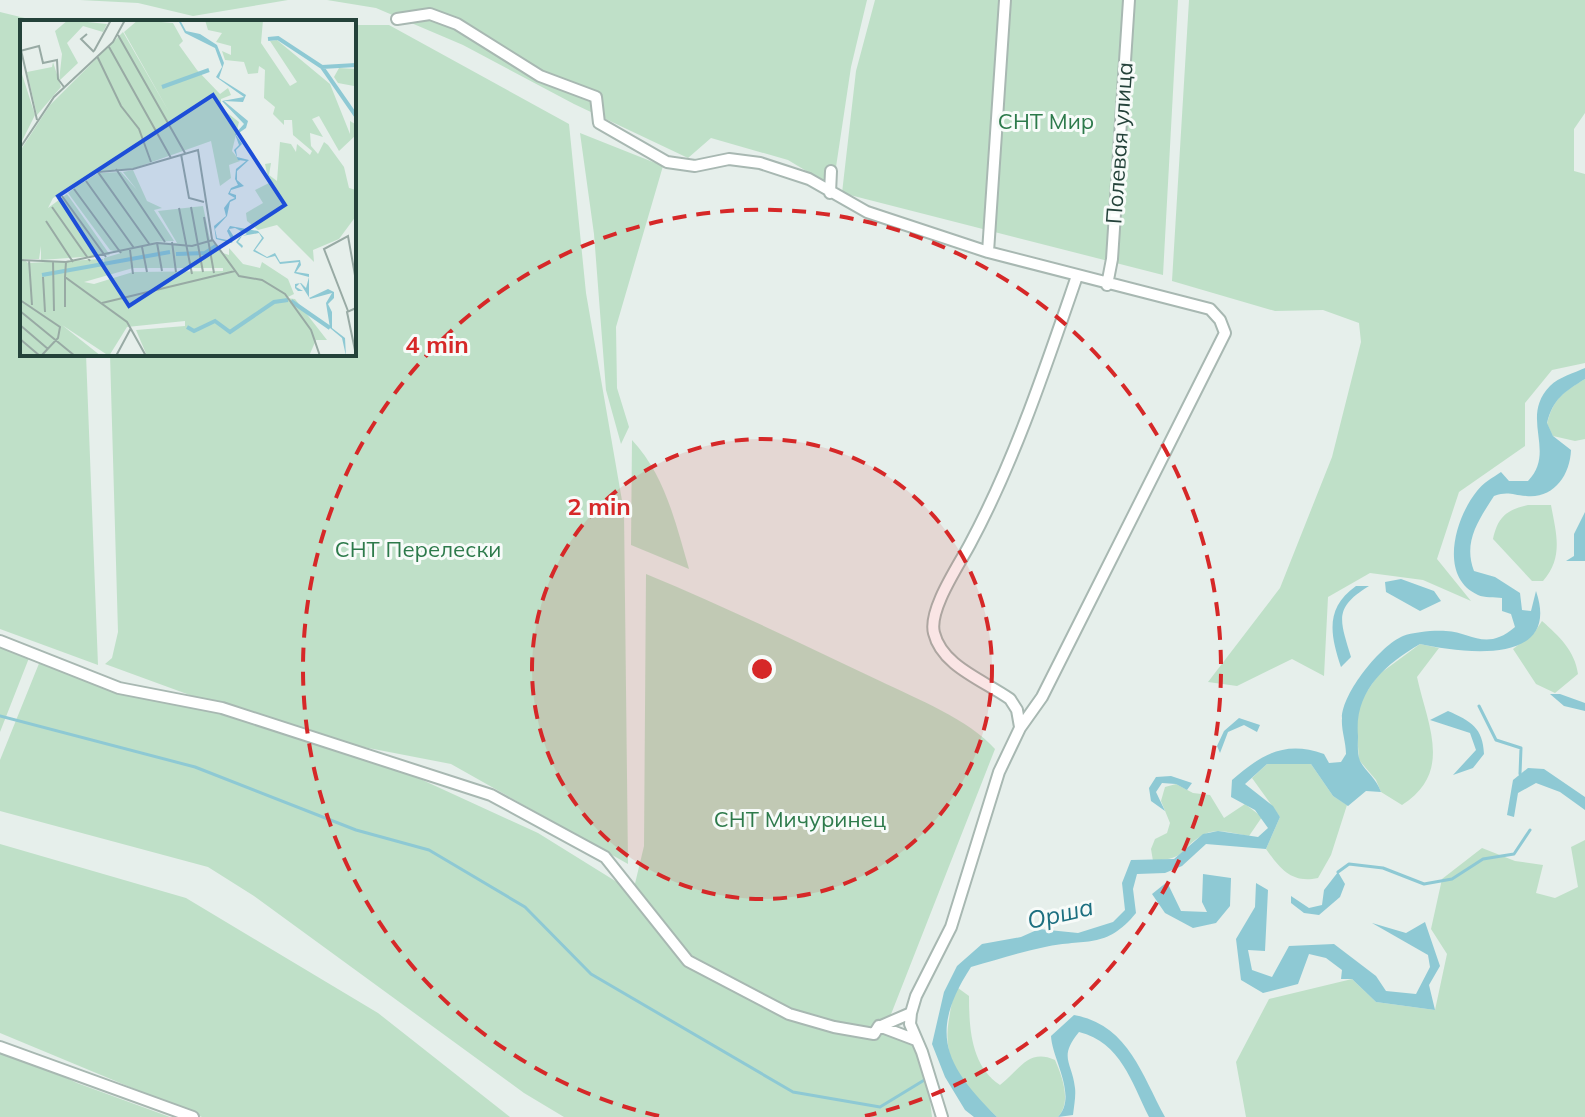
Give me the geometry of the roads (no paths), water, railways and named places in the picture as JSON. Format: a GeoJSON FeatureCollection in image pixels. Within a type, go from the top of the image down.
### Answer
{"type":"FeatureCollection","features":[{"type":"Feature","properties":{"kind":"street"},"geometry":{"type":"LineString","coordinates":[[988,252],[1005,0]]}},
{"type":"Feature","properties":{"kind":"street","name":"Полевая улица"},"geometry":{"type":"LineString","coordinates":[[1107,285],[1112,259],[1129,0]]}},
{"type":"Feature","properties":{"kind":"street"},"geometry":{"type":"LineString","coordinates":[[397,19],[430,14],[457,24],[540,76],[596,97],[599,123],[667,162],[695,166],[729,159],[760,163],[809,179],[867,212],[988,252],[1210,309],[1220,320],[1225,333],[1042,697],[1020,728],[999,772],[951,927],[916,996],[910,1024],[942,1117]]}},
{"type":"Feature","properties":{"kind":"street"},"geometry":{"type":"LineString","coordinates":[[830,193],[831,171]]}},
{"type":"Feature","properties":{"kind":"street"},"geometry":{"type":"LineString","coordinates":[[1020,728],[1017,710],[1010,699],[942,655],[933,628],[940,599],[979,528],[1034,397],[1077,276]]}},
{"type":"Feature","properties":{"kind":"street"},"geometry":{"type":"LineString","coordinates":[[0,641],[61,662],[119,688],[222,708],[491,795],[605,857],[688,961],[726,984],[789,1014],[874,1034],[879,1026],[911,1013]]}},
{"type":"Feature","properties":{"kind":"street"},"geometry":{"type":"LineString","coordinates":[[879,1026],[916,1040]]}},
{"type":"Feature","properties":{"kind":"street"},"geometry":{"type":"LineString","coordinates":[[0,1047],[193,1117]]}},
{"type":"Feature","properties":{"kind":"water"},"geometry":{"type":"Polygon","coordinates":[[[1585,368],[1585,379],[1560,397],[1547,423],[1553,436],[1571,450],[1563,477],[1544,494],[1494,496],[1471,541],[1474,571],[1495,577],[1520,593],[1522,610],[1531,611],[1536,591],[1540,615],[1535,633],[1522,644],[1504,649],[1460,650],[1420,644],[1395,661],[1374,681],[1361,706],[1358,748],[1362,765],[1381,792],[1366,791],[1348,806],[1333,796],[1311,764],[1267,764],[1245,784],[1273,806],[1280,817],[1266,849],[1206,844],[1182,866],[1165,873],[1137,874],[1133,889],[1136,913],[1115,933],[1105,938],[1045,947],[971,967],[950,1011],[948,1047],[965,1081],[997,1117],[974,1117],[965,1110],[945,1077],[932,1044],[944,992],[957,966],[982,944],[1021,937],[1039,929],[1078,933],[1113,922],[1125,910],[1122,883],[1131,860],[1174,859],[1203,834],[1218,831],[1258,837],[1268,828],[1255,810],[1231,797],[1232,780],[1264,757],[1286,749],[1310,750],[1324,754],[1329,763],[1341,762],[1346,754],[1342,718],[1348,696],[1374,659],[1394,641],[1418,632],[1436,631],[1487,640],[1515,627],[1511,614],[1502,611],[1502,598],[1478,595],[1458,575],[1454,561],[1457,531],[1469,502],[1488,481],[1501,472],[1509,481],[1528,481],[1536,470],[1539,458],[1537,422],[1541,398],[1554,383],[1585,368]]]}},
{"type":"Feature","properties":{"kind":"water"},"geometry":{"type":"Polygon","coordinates":[[[1585,512],[1585,561],[1566,561],[1574,556],[1574,534],[1585,512]]]}},
{"type":"Feature","properties":{"kind":"water"},"geometry":{"type":"Polygon","coordinates":[[[1401,579],[1434,591],[1441,601],[1420,611],[1386,592],[1385,582],[1401,579]]]}},
{"type":"Feature","properties":{"kind":"water"},"geometry":{"type":"Polygon","coordinates":[[[1356,586],[1369,586],[1349,601],[1342,616],[1351,657],[1341,667],[1334,644],[1333,622],[1339,603],[1356,586]]]}},
{"type":"Feature","properties":{"kind":"water"},"geometry":{"type":"Polygon","coordinates":[[[1550,694],[1560,694],[1585,703],[1585,711],[1564,706],[1550,694]]]}},
{"type":"Feature","properties":{"kind":"water"},"geometry":{"type":"Polygon","coordinates":[[[1448,711],[1474,726],[1481,738],[1484,754],[1473,768],[1453,775],[1476,750],[1470,733],[1430,720],[1448,711]]]}},
{"type":"Feature","properties":{"kind":"water"},"geometry":{"type":"Polygon","coordinates":[[[1239,718],[1260,725],[1257,732],[1244,725],[1228,732],[1220,753],[1217,746],[1224,731],[1239,718]]]}},
{"type":"Feature","properties":{"kind":"water"},"geometry":{"type":"Polygon","coordinates":[[[1528,768],[1544,769],[1585,797],[1585,810],[1560,792],[1536,783],[1518,793],[1514,817],[1507,815],[1513,780],[1528,768]]]}},
{"type":"Feature","properties":{"kind":"water"},"geometry":{"type":"Polygon","coordinates":[[[1171,776],[1192,783],[1187,790],[1176,784],[1162,783],[1156,792],[1165,811],[1151,801],[1149,788],[1156,777],[1171,776]]]}},
{"type":"Feature","properties":{"kind":"water"},"geometry":{"type":"Polygon","coordinates":[[[1338,872],[1345,884],[1340,897],[1319,915],[1304,913],[1291,903],[1291,896],[1309,908],[1322,905],[1324,890],[1338,872]]]}},
{"type":"Feature","properties":{"kind":"water"},"geometry":{"type":"Polygon","coordinates":[[[1203,874],[1231,878],[1230,906],[1216,923],[1193,928],[1165,913],[1152,894],[1167,882],[1181,911],[1207,912],[1202,902],[1203,874]]]}},
{"type":"Feature","properties":{"kind":"water"},"geometry":{"type":"Polygon","coordinates":[[[1256,883],[1268,890],[1265,951],[1248,950],[1252,970],[1272,977],[1289,946],[1334,944],[1376,976],[1386,991],[1416,994],[1430,967],[1428,955],[1372,923],[1406,933],[1425,922],[1440,966],[1429,985],[1435,1010],[1376,1002],[1352,979],[1341,979],[1342,970],[1326,958],[1309,954],[1298,984],[1263,993],[1241,980],[1236,939],[1255,907],[1256,883]]]}},
{"type":"Feature","properties":{"kind":"water"},"geometry":{"type":"Polygon","coordinates":[[[1074,1015],[1092,1020],[1120,1040],[1140,1068],[1165,1117],[1149,1117],[1115,1054],[1093,1037],[1079,1032],[1068,1054],[1075,1088],[1073,1115],[1058,1117],[1063,1108],[1065,1088],[1051,1036],[1074,1015]]]}},
{"type":"Feature","properties":{"kind":"waterway"},"geometry":{"type":"LineString","coordinates":[[1479,706],[1496,740],[1521,748],[1520,774]]}},
{"type":"Feature","properties":{"kind":"waterway"},"geometry":{"type":"LineString","coordinates":[[0,716],[195,767],[356,830],[429,850],[525,907],[591,974],[793,1092],[880,1107],[926,1079]]}},
{"type":"Feature","properties":{"kind":"waterway"},"geometry":{"type":"LineString","coordinates":[[1338,872],[1349,864],[1383,868],[1424,884],[1452,879],[1483,859],[1514,854],[1530,830]]}},
{"type":"Feature","properties":{"kind":"park label","name":"СНТ Мир"},"geometry":{"type":"Point","coordinates":[1046,121]}},
{"type":"Feature","properties":{"kind":"park label","name":"СНТ Перелески"},"geometry":{"type":"Point","coordinates":[418,549]}},
{"type":"Feature","properties":{"kind":"park label","name":"СНТ Мичуринец"},"geometry":{"type":"Point","coordinates":[800,819]}},
{"type":"Feature","properties":{"kind":"water label","name":"Орша"},"geometry":{"type":"Point","coordinates":[1060,913]}}]}
